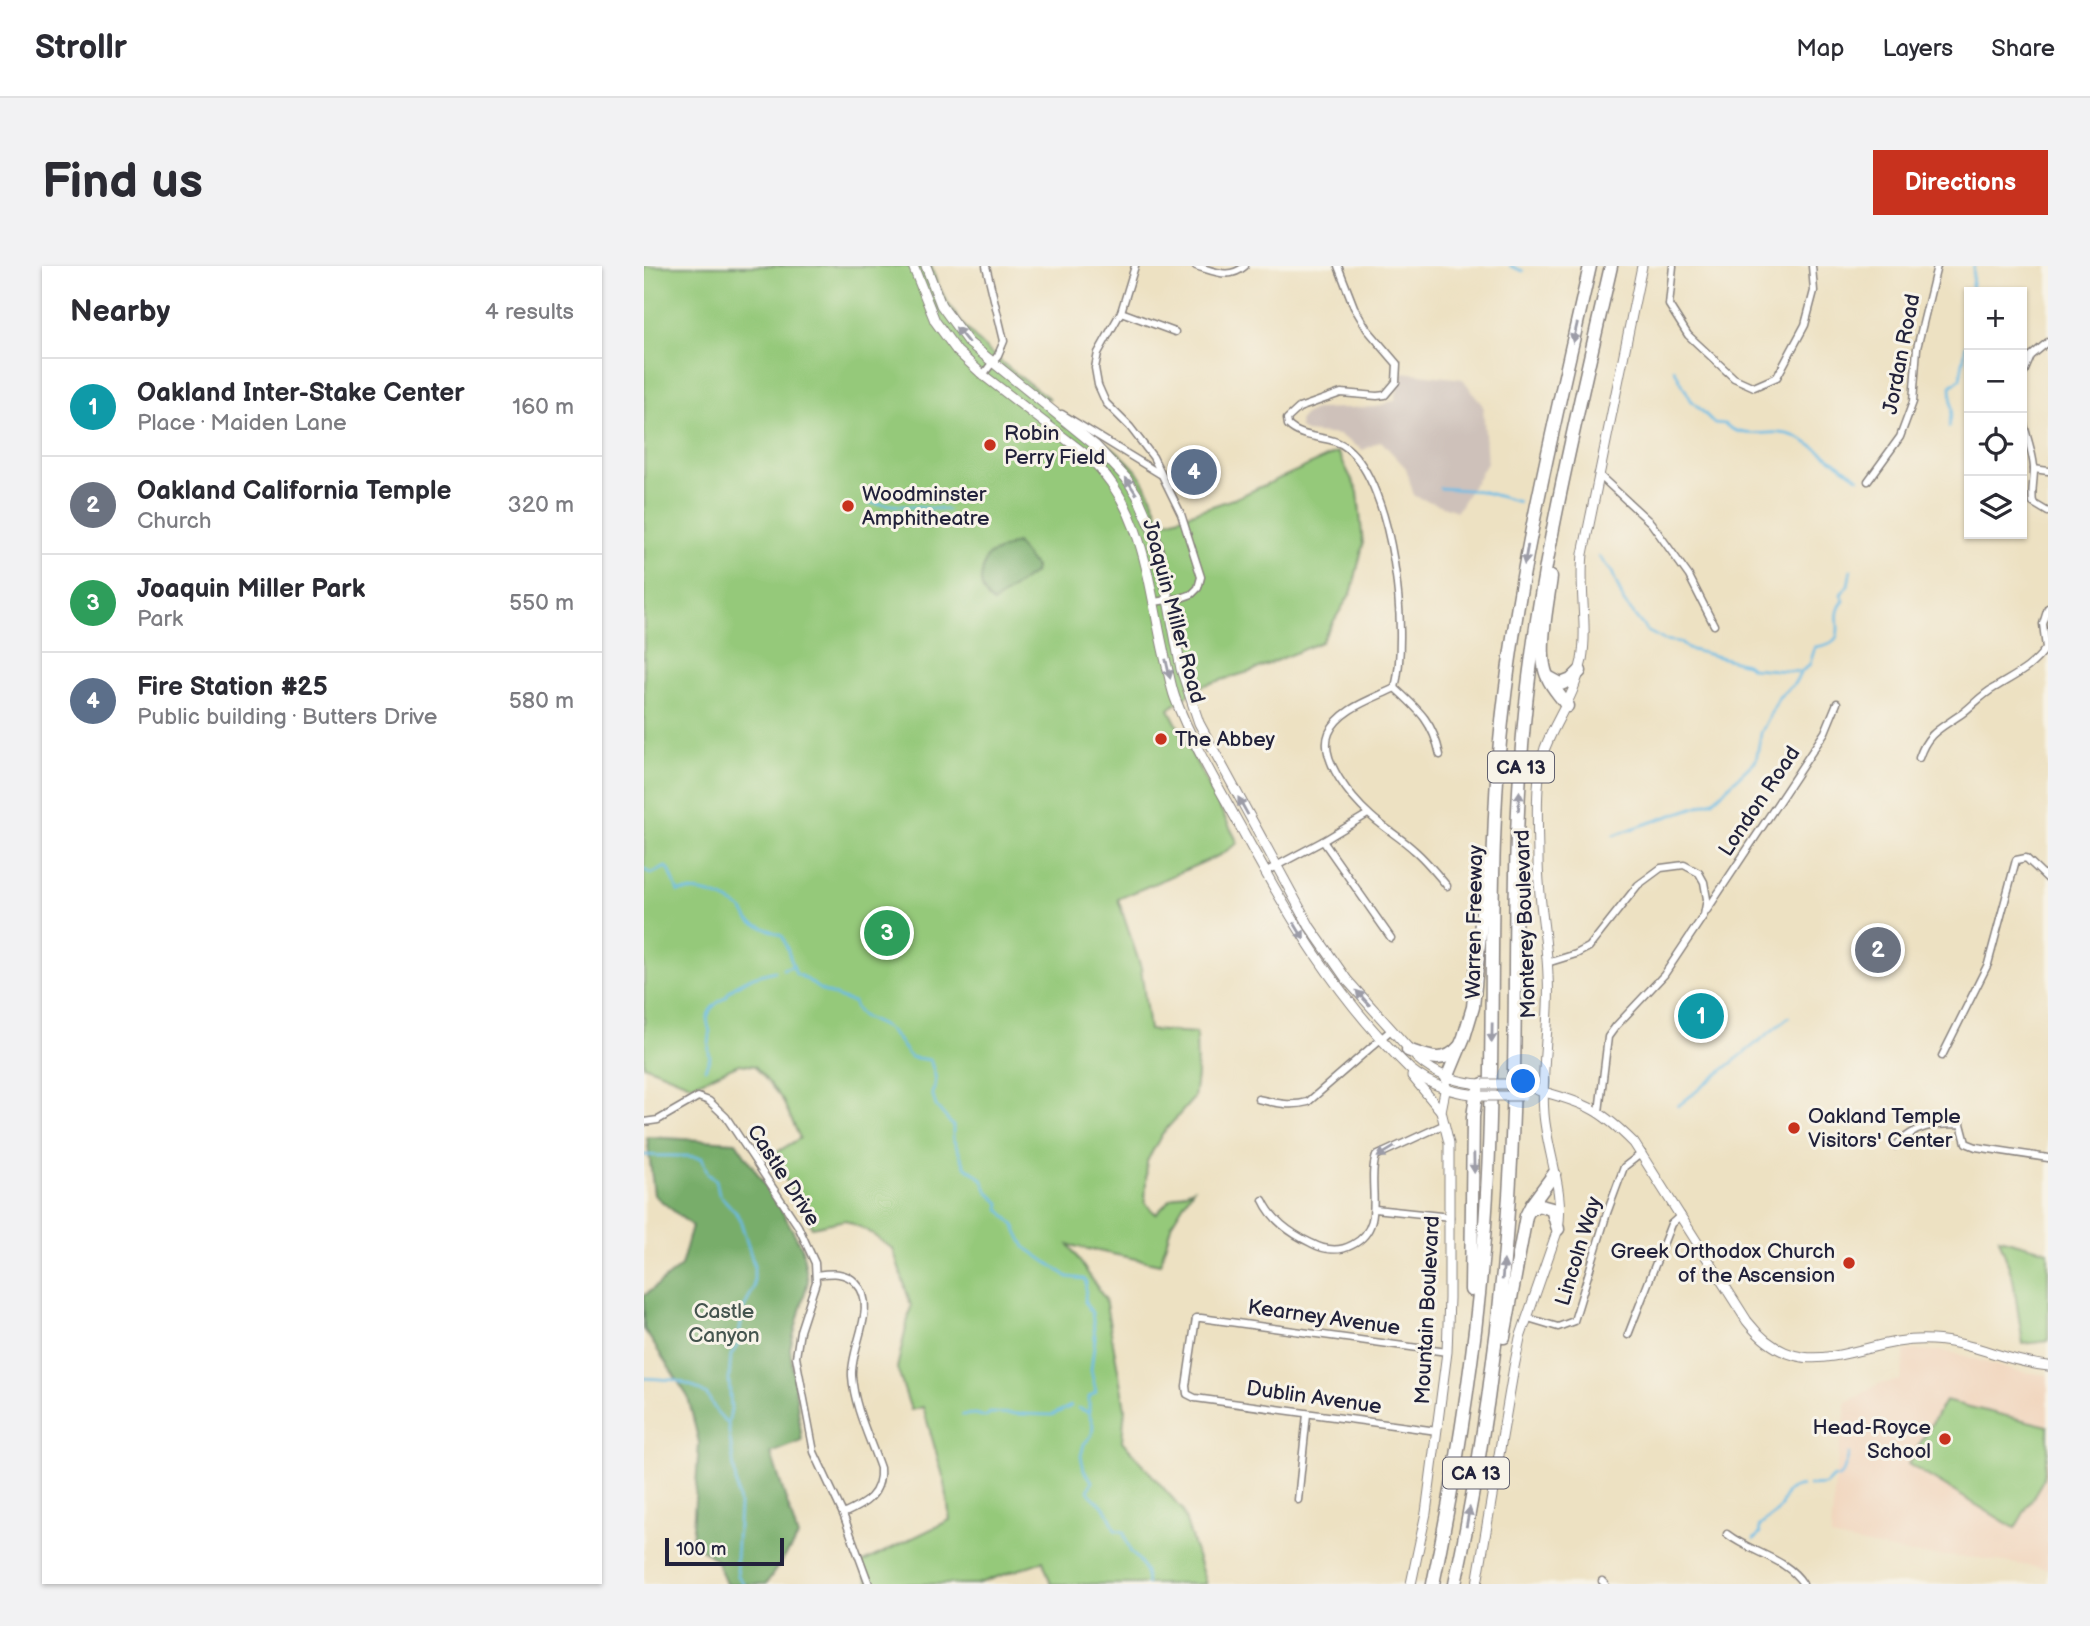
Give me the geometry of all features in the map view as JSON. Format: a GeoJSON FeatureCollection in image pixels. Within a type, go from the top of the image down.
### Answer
{"type":"FeatureCollection","features":[{"type":"Feature","properties":{"kind":"highway","name":"Warren Freeway"},"geometry":{"type":"LineString","coordinates":[[1433,1584],[1447,1519],[1468,1385],[1488,1177],[1493,842],[1498,764],[1517,606],[1528,542],[1590,266]]}},
{"type":"Feature","properties":{"kind":"highway","name":"Warren Freeway"},"geometry":{"type":"LineString","coordinates":[[1455,1584],[1468,1524],[1494,1362],[1510,1178],[1516,887],[1522,747],[1537,615],[1564,473],[1611,266]]}},
{"type":"Feature","properties":{"kind":"highway"},"geometry":{"type":"LineString","coordinates":[[1564,473],[1545,631],[1546,674],[1567,706]]}},
{"type":"Feature","properties":{"kind":"highway"},"geometry":{"type":"LineString","coordinates":[[1546,674],[1561,684],[1571,680],[1580,671]]}},
{"type":"Feature","properties":{"kind":"highway"},"geometry":{"type":"LineString","coordinates":[[1446,1084],[1464,1037],[1474,994],[1486,862],[1493,842]]}},
{"type":"Feature","properties":{"kind":"highway"},"geometry":{"type":"LineString","coordinates":[[1403,1054],[1434,1059],[1446,1058],[1456,1051],[1464,1037]]}},
{"type":"Feature","properties":{"kind":"highway"},"geometry":{"type":"LineString","coordinates":[[1468,1385],[1474,1117],[1481,1091]]}},
{"type":"Feature","properties":{"kind":"highway"},"geometry":{"type":"LineString","coordinates":[[1494,1362],[1503,1342],[1526,1216],[1554,1174]]}},
{"type":"Feature","properties":{"kind":"highway"},"geometry":{"type":"LineString","coordinates":[[1526,1216],[1533,1207],[1547,1206],[1555,1213],[1558,1229]]}},
{"type":"Feature","properties":{"kind":"main road","name":"Joaquin Miller Road"},"geometry":{"type":"LineString","coordinates":[[913,266],[935,321],[957,351],[1102,470],[1119,492],[1133,519],[1144,552],[1158,632],[1177,703],[1196,746],[1265,872],[1300,933],[1332,980],[1381,1040],[1427,1068],[1446,1084]]}},
{"type":"Feature","properties":{"kind":"main road","name":"Joaquin Miller Road"},"geometry":{"type":"LineString","coordinates":[[926,266],[942,305],[968,342],[1096,446],[1126,478],[1157,541],[1181,668],[1199,723],[1310,927],[1340,970],[1391,1030],[1403,1054]]}},
{"type":"Feature","properties":{"kind":"main road","name":"Monterey Boulevard"},"geometry":{"type":"LineString","coordinates":[[1477,1584],[1514,1367],[1561,1212],[1545,1122],[1543,1092],[1549,988],[1539,888],[1539,776],[1546,745],[1567,706],[1580,671],[1584,633],[1581,569],[1642,266]]}},
{"type":"Feature","properties":{"kind":"main road"},"geometry":{"type":"LineString","coordinates":[[1403,1054],[1441,1111]]}},
{"type":"Feature","properties":{"kind":"main road"},"geometry":{"type":"LineString","coordinates":[[1446,1084],[1522,1097],[1543,1092]]}},
{"type":"Feature","properties":{"kind":"main road","name":"Mountain Boulevard"},"geometry":{"type":"LineString","coordinates":[[1411,1584],[1426,1513],[1447,1352],[1449,1143],[1441,1111],[1446,1084]]}},
{"type":"Feature","properties":{"kind":"main road"},"geometry":{"type":"LineString","coordinates":[[1481,1091],[1522,1084],[1564,1096],[1599,1112],[1621,1129],[1642,1153],[1746,1321],[1764,1340],[1786,1353],[1811,1359],[1825,1359],[1893,1342],[1933,1340],[1961,1344],[2020,1362],[2048,1366]]}},
{"type":"Feature","properties":{"kind":"street"},"geometry":{"type":"LineString","coordinates":[[983,374],[992,364],[1004,341],[986,266]]}},
{"type":"Feature","properties":{"kind":"street"},"geometry":{"type":"LineString","coordinates":[[1135,266],[1121,312],[1098,353],[1095,368],[1098,384],[1106,403],[1140,440],[1162,475],[1181,514],[1201,577],[1198,588],[1192,594],[1154,602]]}},
{"type":"Feature","properties":{"kind":"street"},"geometry":{"type":"LineString","coordinates":[[1196,266],[1227,275],[1245,266]]}},
{"type":"Feature","properties":{"kind":"street"},"geometry":{"type":"LineString","coordinates":[[1338,266],[1354,307],[1367,328],[1397,364],[1396,382],[1385,395],[1341,393],[1299,408],[1287,419],[1288,425],[1300,434],[1346,446],[1368,473],[1377,493],[1390,540],[1401,624],[1399,673],[1395,688],[1357,706],[1339,719],[1329,732],[1325,746],[1333,768],[1368,814],[1416,851],[1447,886]]}},
{"type":"Feature","properties":{"kind":"street"},"geometry":{"type":"LineString","coordinates":[[1673,266],[1670,304],[1688,335],[1734,378],[1754,387],[1777,377],[1805,326],[1814,291],[1812,266]]}},
{"type":"Feature","properties":{"kind":"street","name":"Jordan Road"},"geometry":{"type":"LineString","coordinates":[[1868,481],[1900,437],[1913,402],[1917,348],[1937,266]]}},
{"type":"Feature","properties":{"kind":"street"},"geometry":{"type":"LineString","coordinates":[[1121,312],[1175,332]]}},
{"type":"Feature","properties":{"kind":"street"},"geometry":{"type":"LineString","coordinates":[[2027,365],[2031,356],[2048,342]]}},
{"type":"Feature","properties":{"kind":"street"},"geometry":{"type":"LineString","coordinates":[[1033,396],[1162,475]]}},
{"type":"Feature","properties":{"kind":"street"},"geometry":{"type":"LineString","coordinates":[[2027,442],[2034,469],[2031,488],[2033,503],[2048,512]]}},
{"type":"Feature","properties":{"kind":"street"},"geometry":{"type":"LineString","coordinates":[[2034,469],[2048,471]]}},
{"type":"Feature","properties":{"kind":"street"},"geometry":{"type":"LineString","coordinates":[[1598,474],[1651,523],[1689,576],[1714,625]]}},
{"type":"Feature","properties":{"kind":"street"},"geometry":{"type":"LineString","coordinates":[[1919,758],[1924,743],[1934,732],[1992,689],[2036,663],[2047,649],[2043,624],[2048,608]]}},
{"type":"Feature","properties":{"kind":"street"},"geometry":{"type":"LineString","coordinates":[[1395,688],[1424,715],[1436,735],[1440,755]]}},
{"type":"Feature","properties":{"kind":"street","name":"London Road"},"geometry":{"type":"LineString","coordinates":[[1599,1112],[1608,1037],[1664,975],[1825,732],[1837,703]]}},
{"type":"Feature","properties":{"kind":"street"},"geometry":{"type":"LineString","coordinates":[[1265,872],[1368,814]]}},
{"type":"Feature","properties":{"kind":"street"},"geometry":{"type":"LineString","coordinates":[[1323,841],[1391,939]]}},
{"type":"Feature","properties":{"kind":"street"},"geometry":{"type":"LineString","coordinates":[[1942,1056],[1988,964],[2016,860],[2026,858],[2048,879]]}},
{"type":"Feature","properties":{"kind":"street"},"geometry":{"type":"LineString","coordinates":[[1547,963],[1589,947],[1638,885],[1661,868],[1684,865],[1699,873],[1706,889],[1704,915]]}},
{"type":"Feature","properties":{"kind":"street"},"geometry":{"type":"LineString","coordinates":[[1258,1099],[1284,1105],[1308,1102],[1391,1030]]}},
{"type":"Feature","properties":{"kind":"street","name":"Castle Drive"},"geometry":{"type":"LineString","coordinates":[[644,1122],[658,1120],[698,1097],[719,1108],[798,1226],[815,1263],[816,1275]]}},
{"type":"Feature","properties":{"kind":"street"},"geometry":{"type":"LineString","coordinates":[[1895,1146],[1919,1128],[1934,1124],[1961,1124],[1966,1143],[1976,1147],[2048,1158]]}},
{"type":"Feature","properties":{"kind":"street"},"geometry":{"type":"LineString","coordinates":[[1263,1200],[1268,1211],[1296,1236],[1317,1247],[1345,1249],[1360,1242],[1371,1227],[1375,1209],[1376,1156],[1443,1125]]}},
{"type":"Feature","properties":{"kind":"street","name":"Lincoln Way"},"geometry":{"type":"LineString","coordinates":[[1528,1318],[1558,1328],[1574,1321],[1624,1167],[1642,1153]]}},
{"type":"Feature","properties":{"kind":"street"},"geometry":{"type":"LineString","coordinates":[[1375,1209],[1450,1217]]}},
{"type":"Feature","properties":{"kind":"street"},"geometry":{"type":"LineString","coordinates":[[1628,1335],[1671,1224],[1681,1215]]}},
{"type":"Feature","properties":{"kind":"street"},"geometry":{"type":"LineString","coordinates":[[843,1514],[873,1497],[881,1479],[880,1468],[855,1397],[852,1373],[866,1304],[860,1286],[853,1279],[834,1272],[816,1275],[800,1331],[796,1357],[814,1452],[843,1514],[869,1584]]}},
{"type":"Feature","properties":{"kind":"street","name":"Kearney Avenue"},"geometry":{"type":"LineString","coordinates":[[1188,1394],[1186,1386],[1196,1318],[1447,1352]]}},
{"type":"Feature","properties":{"kind":"street","name":"Dublin Avenue"},"geometry":{"type":"LineString","coordinates":[[1188,1394],[1195,1398],[1437,1431]]}},
{"type":"Feature","properties":{"kind":"street"},"geometry":{"type":"LineString","coordinates":[[1298,1500],[1307,1414]]}},
{"type":"Feature","properties":{"kind":"street"},"geometry":{"type":"LineString","coordinates":[[1727,1534],[1748,1548],[1796,1572],[1803,1584]]}},
{"type":"Feature","properties":{"kind":"shaded area"},"geometry":{"type":"Polygon","coordinates":[[[1402,372],[1463,379],[1483,406],[1487,463],[1457,511],[1414,496],[1406,468],[1381,441],[1363,450],[1339,435],[1305,432],[1300,428],[1299,421],[1304,415],[1317,409],[1376,407],[1395,400],[1402,372]]]}},
{"type":"Feature","properties":{"kind":"shaded area","name":"Head-Royce School"},"geometry":{"type":"Polygon","coordinates":[[[1905,1350],[1958,1354],[2014,1371],[2048,1375],[2048,1569],[1980,1558],[1911,1554],[1831,1537],[1835,1477],[1847,1402],[1879,1384],[1901,1380],[1905,1350]]]}},
{"type":"Feature","properties":{"kind":"green space"},"geometry":{"type":"Polygon","coordinates":[[[644,266],[931,266],[950,307],[979,342],[1013,372],[1050,399],[1035,397],[1101,439],[1136,470],[1148,489],[1162,523],[1236,498],[1338,452],[1358,492],[1363,545],[1352,591],[1321,642],[1252,671],[1198,687],[1169,709],[1238,843],[1220,855],[1118,899],[1141,968],[1149,1030],[1196,1033],[1197,1075],[1194,1098],[1162,1134],[1147,1161],[1145,1203],[1156,1214],[1172,1198],[1193,1189],[1172,1223],[1160,1264],[1069,1245],[1105,1299],[1125,1408],[1122,1441],[1182,1509],[1206,1584],[1051,1584],[1043,1561],[977,1584],[869,1584],[861,1563],[950,1520],[945,1483],[923,1407],[911,1410],[897,1368],[911,1306],[893,1249],[866,1230],[845,1220],[812,1227],[772,1155],[800,1138],[782,1099],[755,1066],[739,1064],[692,1085],[644,1065],[644,266]]]}},
{"type":"Feature","properties":{"kind":"green space"},"geometry":{"type":"Polygon","coordinates":[[[1016,543],[1035,567],[1034,573],[993,603],[984,592],[981,581],[987,556],[1016,543]]]}},
{"type":"Feature","properties":{"kind":"green space","name":"Castle Canyon"},"geometry":{"type":"Polygon","coordinates":[[[647,1137],[736,1142],[780,1207],[802,1248],[808,1281],[790,1348],[802,1441],[771,1453],[798,1537],[766,1584],[726,1584],[716,1560],[692,1542],[699,1443],[688,1397],[644,1329],[644,1296],[681,1266],[692,1226],[654,1195],[647,1137]]]}},
{"type":"Feature","properties":{"kind":"green space"},"geometry":{"type":"Polygon","coordinates":[[[1999,1238],[2048,1251],[2048,1341],[2023,1344],[2013,1279],[1999,1238]]]}},
{"type":"Feature","properties":{"kind":"green space"},"geometry":{"type":"Polygon","coordinates":[[[1945,1401],[2048,1426],[2048,1450],[2043,1480],[2015,1528],[1908,1464],[1945,1401]]]}},
{"type":"Feature","properties":{"kind":"waterway"},"geometry":{"type":"LineString","coordinates":[[1510,266],[1523,271]]}},
{"type":"Feature","properties":{"kind":"waterway"},"geometry":{"type":"LineString","coordinates":[[1972,287],[1974,266]]}},
{"type":"Feature","properties":{"kind":"waterway"},"geometry":{"type":"LineString","coordinates":[[1949,427],[1952,410],[1951,386],[1960,379],[1965,350]]}},
{"type":"Feature","properties":{"kind":"waterway"},"geometry":{"type":"LineString","coordinates":[[1674,369],[1691,400],[1714,423],[1725,424],[1741,432],[1794,436],[1818,449],[1859,478]]}},
{"type":"Feature","properties":{"kind":"waterway"},"geometry":{"type":"LineString","coordinates":[[1440,488],[1480,491],[1519,502]]}},
{"type":"Feature","properties":{"kind":"waterway"},"geometry":{"type":"LineString","coordinates":[[869,503],[948,510]]}},
{"type":"Feature","properties":{"kind":"waterway"},"geometry":{"type":"LineString","coordinates":[[1599,557],[1612,572],[1624,602],[1647,631],[1664,640],[1679,642],[1688,649],[1746,664],[1751,668],[1801,672]]}},
{"type":"Feature","properties":{"kind":"waterway"},"geometry":{"type":"LineString","coordinates":[[1614,835],[1713,801],[1756,760],[1761,733],[1779,697],[1810,664],[1815,647],[1827,644],[1837,635],[1839,608],[1844,601],[1841,594],[1848,585],[1851,570]]}},
{"type":"Feature","properties":{"kind":"waterway"},"geometry":{"type":"LineString","coordinates":[[644,869],[651,874],[666,867],[678,892],[710,894],[740,908],[751,922],[783,937],[796,974],[821,990],[853,1002],[860,1014],[892,1033],[910,1057],[930,1060],[935,1076],[932,1093],[936,1106],[953,1126],[953,1139],[965,1166],[982,1179],[988,1192],[1000,1203],[999,1209],[1014,1225],[1025,1247],[1068,1277],[1084,1279],[1086,1282],[1085,1302],[1092,1313],[1095,1338],[1091,1370],[1096,1392],[1089,1397],[1092,1435],[1084,1444],[1081,1456],[1084,1470],[1092,1481],[1088,1491],[1106,1510],[1115,1530],[1124,1532],[1131,1553],[1142,1566],[1147,1584]]}},
{"type":"Feature","properties":{"kind":"waterway"},"geometry":{"type":"LineString","coordinates":[[783,969],[792,966]]}},
{"type":"Feature","properties":{"kind":"waterway"},"geometry":{"type":"LineString","coordinates":[[705,1069],[710,1057],[708,1015],[712,1008],[740,983],[775,971]]}},
{"type":"Feature","properties":{"kind":"waterway"},"geometry":{"type":"LineString","coordinates":[[1678,1106],[1789,1017]]}},
{"type":"Feature","properties":{"kind":"waterway"},"geometry":{"type":"LineString","coordinates":[[644,1155],[702,1158],[708,1174],[716,1180],[719,1194],[739,1216],[754,1265],[754,1287],[743,1311],[737,1348],[731,1355],[729,1379],[731,1410],[728,1424],[739,1505],[736,1560],[738,1576],[744,1584]]}},
{"type":"Feature","properties":{"kind":"waterway"},"geometry":{"type":"LineString","coordinates":[[644,1378],[675,1380],[692,1386],[707,1395],[727,1423]]}},
{"type":"Feature","properties":{"kind":"waterway"},"geometry":{"type":"LineString","coordinates":[[962,1415],[1052,1415],[1071,1406]]}},
{"type":"Feature","properties":{"kind":"waterway"},"geometry":{"type":"LineString","coordinates":[[1078,1408],[1088,1412]]}},
{"type":"Feature","properties":{"kind":"waterway"},"geometry":{"type":"LineString","coordinates":[[1809,1486],[1825,1485],[1833,1477],[1838,1478],[1843,1473],[1849,1454]]}},
{"type":"Feature","properties":{"kind":"waterway"},"geometry":{"type":"LineString","coordinates":[[1754,1539],[1760,1534],[1759,1527],[1781,1507],[1787,1493],[1802,1486]]}},
{"type":"Feature","properties":{"kind":"place","name":"Robin Perry Field"},"geometry":{"type":"Point","coordinates":[990,445]}},
{"type":"Feature","properties":{"kind":"place","name":"Fire Station #25"},"geometry":{"type":"Point","coordinates":[1194,472]}},
{"type":"Feature","properties":{"kind":"place","name":"Woodminster Amphitheatre"},"geometry":{"type":"Point","coordinates":[848,506]}},
{"type":"Feature","properties":{"kind":"place","name":"The Abbey"},"geometry":{"type":"Point","coordinates":[1161,739]}},
{"type":"Feature","properties":{"kind":"place","name":"Joaquin Miller Park"},"geometry":{"type":"Point","coordinates":[887,933]}},
{"type":"Feature","properties":{"kind":"place","name":"Oakland California Temple"},"geometry":{"type":"Point","coordinates":[1878,950]}},
{"type":"Feature","properties":{"kind":"place","name":"Oakland Inter-Stake Center"},"geometry":{"type":"Point","coordinates":[1701,1016]}},
{"type":"Feature","properties":{"kind":"place","name":"Oakland Temple Visitors' Center"},"geometry":{"type":"Point","coordinates":[1794,1128]}},
{"type":"Feature","properties":{"kind":"place","name":"Greek Orthodox Church of the Ascension"},"geometry":{"type":"Point","coordinates":[1849,1263]}},
{"type":"Feature","properties":{"kind":"place","name":"Head-Royce School"},"geometry":{"type":"Point","coordinates":[1945,1439]}}]}
